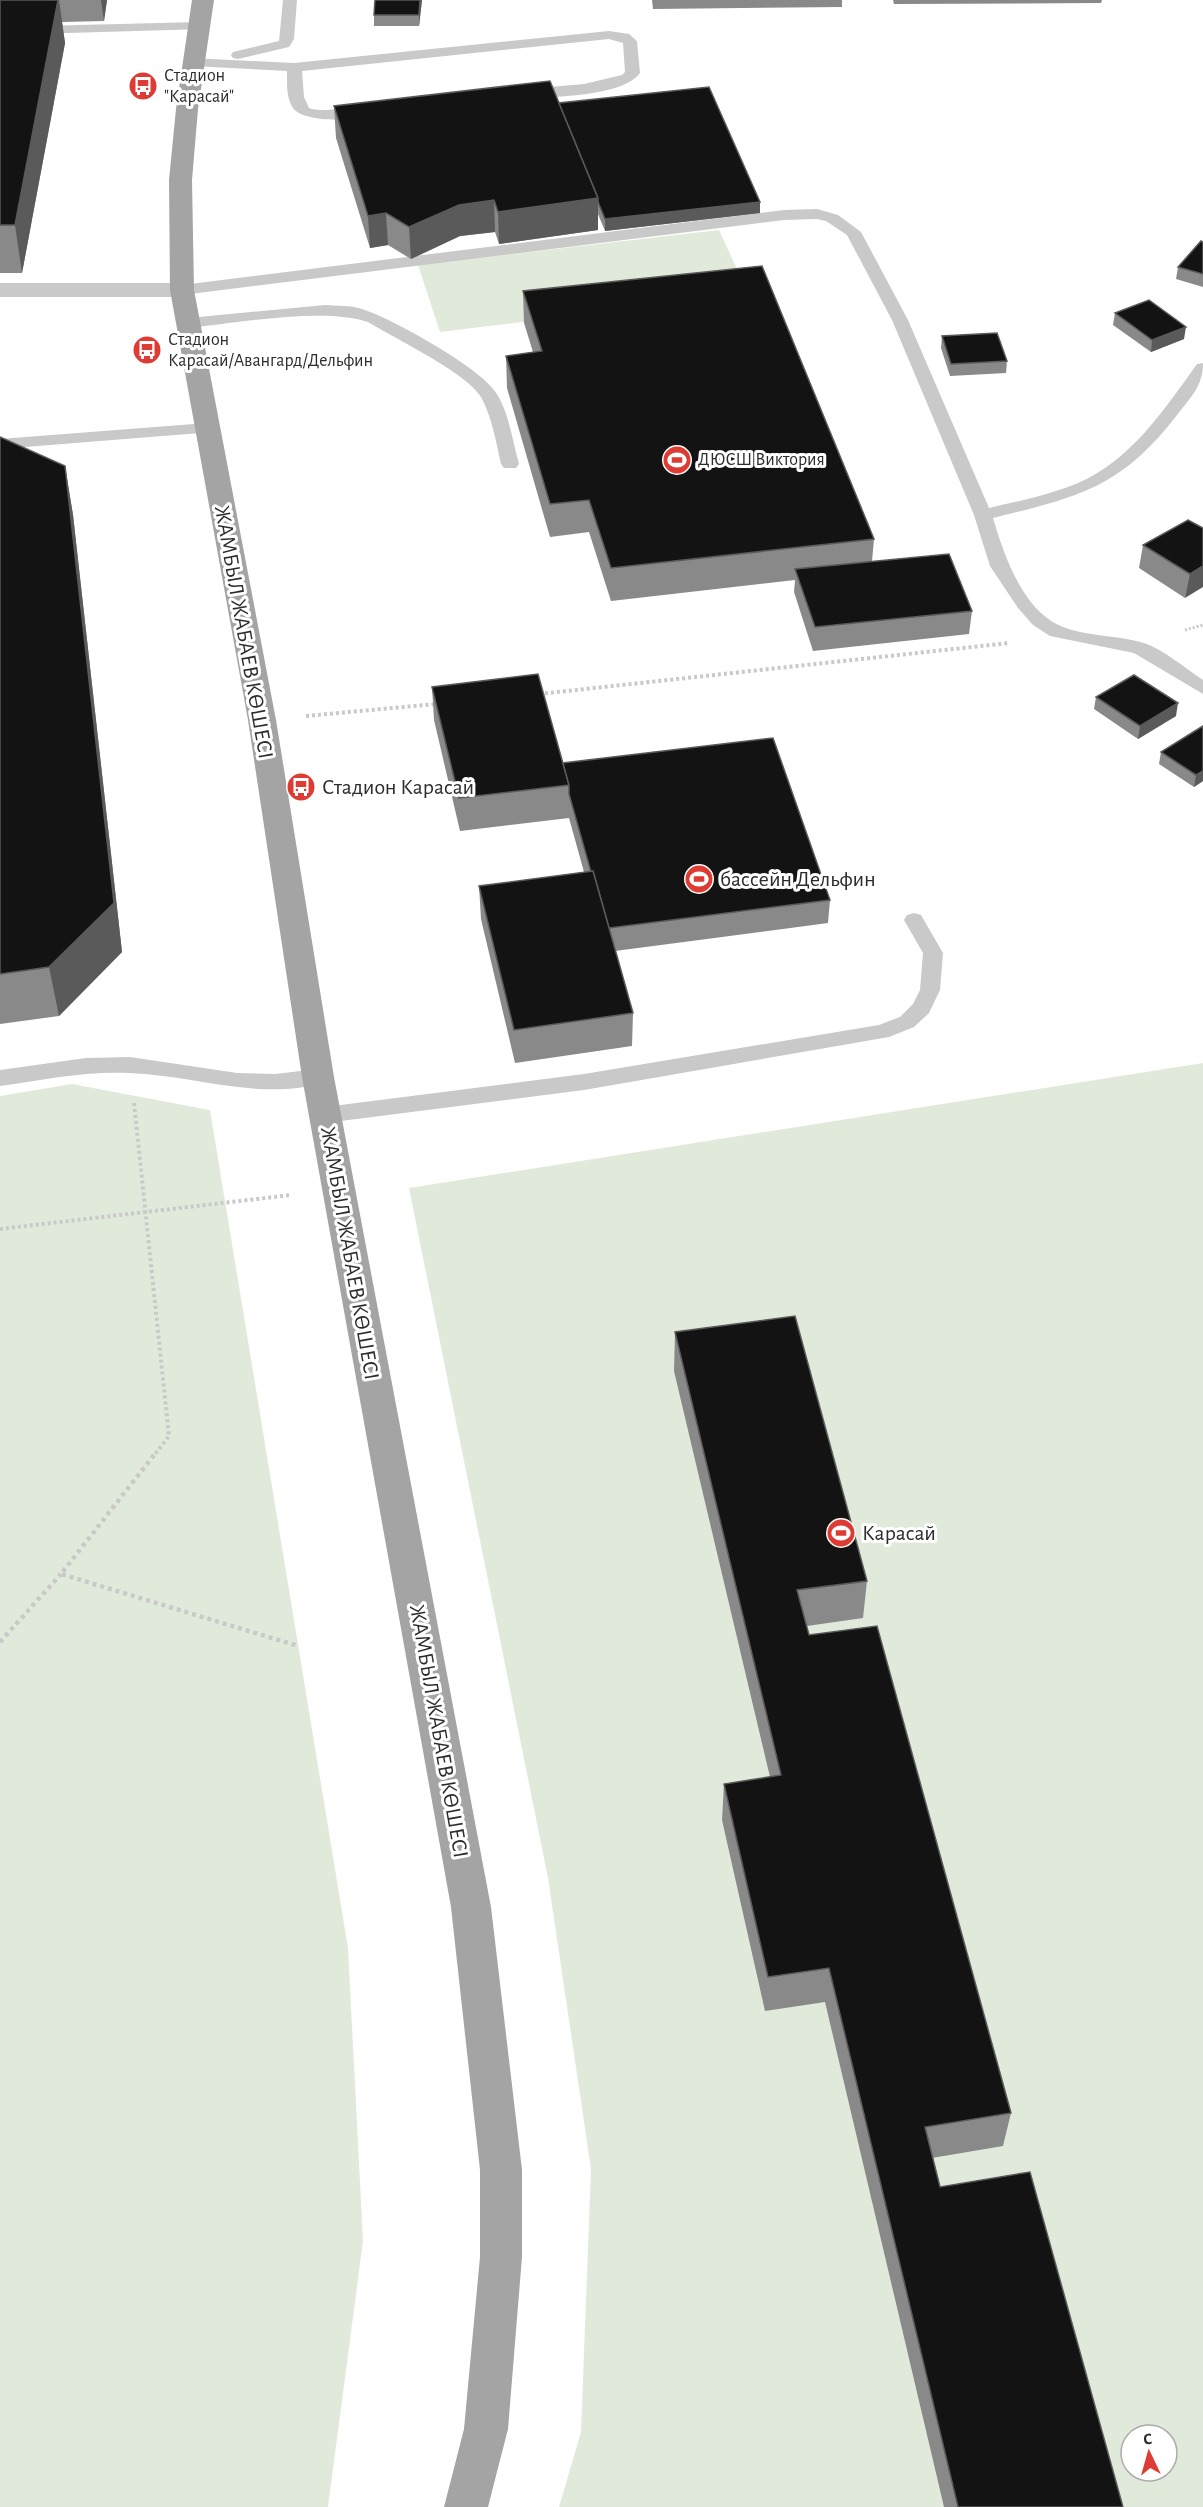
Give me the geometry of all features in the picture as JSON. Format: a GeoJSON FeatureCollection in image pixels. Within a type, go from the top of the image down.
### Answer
{"type":"FeatureCollection","features":[{"type":"Feature","properties":{"kind":"main road","name":"ЖАМБЫЛ ЖАБАЕВ КӨШЕСІ"},"geometry":{"type":"LineString","coordinates":[[201,13],[192,62],[179,170],[177,240],[182,290],[262,720],[318,1077],[471,1907],[501,2170],[501,2257],[494,2360],[486,2429],[466,2507]]}},
{"type":"Feature","properties":{"kind":"street"},"geometry":{"type":"LineString","coordinates":[[0,290],[182,290]]}},
{"type":"Feature","properties":{"kind":"lane"},"geometry":{"type":"LineString","coordinates":[[192,62],[264,51],[284,44],[287,39],[290,0]]}},
{"type":"Feature","properties":{"kind":"lane"},"geometry":{"type":"LineString","coordinates":[[0,31],[201,13]]}},
{"type":"Feature","properties":{"kind":"lane"},"geometry":{"type":"LineString","coordinates":[[192,62],[294,67],[609,35],[624,37],[630,41],[633,74],[628,80],[613,85],[506,96]]}},
{"type":"Feature","properties":{"kind":"lane"},"geometry":{"type":"LineString","coordinates":[[294,67],[298,104],[305,111],[317,115],[376,110]]}},
{"type":"Feature","properties":{"kind":"lane"},"geometry":{"type":"LineString","coordinates":[[182,290],[784,215],[817,214],[831,218],[853,232],[900,320],[983,515],[999,566],[1011,586],[1040,621],[1057,632],[1140,648],[1203,688]]}},
{"type":"Feature","properties":{"kind":"lane"},"geometry":{"type":"LineString","coordinates":[[188,323],[325,310],[354,312],[374,319],[472,377],[487,392],[495,408],[510,464]]}},
{"type":"Feature","properties":{"kind":"lane"},"geometry":{"type":"LineString","coordinates":[[983,515],[1065,492],[1111,473],[1145,440],[1203,368]]}},
{"type":"Feature","properties":{"kind":"lane"},"geometry":{"type":"LineString","coordinates":[[0,444],[207,428]]}},
{"type":"Feature","properties":{"kind":"lane"},"geometry":{"type":"LineString","coordinates":[[325,1115],[584,1082],[882,1032],[907,1022],[922,1008],[930,990],[933,953],[914,920]]}},
{"type":"Feature","properties":{"kind":"lane"},"geometry":{"type":"LineString","coordinates":[[0,1078],[86,1066],[130,1065],[237,1081],[275,1082],[318,1077]]}},
{"type":"Feature","properties":{"kind":"path"},"geometry":{"type":"LineString","coordinates":[[534,694],[1072,636]]}},
{"type":"Feature","properties":{"kind":"path"},"geometry":{"type":"LineString","coordinates":[[262,720],[439,703]]}},
{"type":"Feature","properties":{"kind":"path"},"geometry":{"type":"LineString","coordinates":[[0,1642],[61,1574],[169,1437],[130,1065]]}},
{"type":"Feature","properties":{"kind":"path"},"geometry":{"type":"LineString","coordinates":[[0,1229],[339,1190]]}},
{"type":"Feature","properties":{"kind":"path"},"geometry":{"type":"LineString","coordinates":[[61,1574],[298,1646]]}},
{"type":"Feature","properties":{"kind":"green space"},"geometry":{"type":"Polygon","coordinates":[[[719,230],[749,295],[440,332],[418,265],[719,230]]]}},
{"type":"Feature","properties":{"kind":"green space","name":"Карасай"},"geometry":{"type":"Polygon","coordinates":[[[1203,1063],[1203,2507],[559,2507],[581,2432],[591,2169],[548,1878],[409,1188],[1203,1063]]]}},
{"type":"Feature","properties":{"kind":"green space"},"geometry":{"type":"Polygon","coordinates":[[[72,1084],[210,1110],[348,1948],[363,2241],[328,2507],[0,2507],[0,1096],[72,1084]]]}},
{"type":"Feature","properties":{"kind":"building"},"geometry":{"type":"Polygon","coordinates":[[[0,0],[58,0],[15,225],[0,225],[0,0]]]}},
{"type":"Feature","properties":{"kind":"building"},"geometry":{"type":"Polygon","coordinates":[[[375,0],[420,0],[419,15],[374,15],[375,0]]]}},
{"type":"Feature","properties":{"kind":"building"},"geometry":{"type":"Polygon","coordinates":[[[550,81],[598,198],[498,212],[494,200],[459,205],[409,227],[386,213],[368,216],[334,106],[550,81]]]}},
{"type":"Feature","properties":{"kind":"building"},"geometry":{"type":"Polygon","coordinates":[[[709,87],[760,202],[605,219],[559,103],[709,87]]]}},
{"type":"Feature","properties":{"kind":"building"},"geometry":{"type":"Polygon","coordinates":[[[1201,241],[1203,242],[1203,274],[1178,267],[1201,241]]]}},
{"type":"Feature","properties":{"kind":"building","name":"ДЮСШ Виктория"},"geometry":{"type":"Polygon","coordinates":[[[762,266],[874,539],[611,568],[589,500],[550,504],[506,356],[542,351],[523,291],[762,266]]]}},
{"type":"Feature","properties":{"kind":"building"},"geometry":{"type":"Polygon","coordinates":[[[1149,300],[1186,327],[1152,340],[1115,313],[1149,300]]]}},
{"type":"Feature","properties":{"kind":"building"},"geometry":{"type":"Polygon","coordinates":[[[997,333],[1007,361],[951,364],[942,336],[997,333]]]}},
{"type":"Feature","properties":{"kind":"building"},"geometry":{"type":"Polygon","coordinates":[[[0,437],[65,466],[114,903],[49,967],[0,974],[0,437]]]}},
{"type":"Feature","properties":{"kind":"building"},"geometry":{"type":"Polygon","coordinates":[[[1188,520],[1203,528],[1203,566],[1190,574],[1143,545],[1188,520]]]}},
{"type":"Feature","properties":{"kind":"building"},"geometry":{"type":"Polygon","coordinates":[[[949,554],[972,611],[815,627],[795,569],[949,554]]]}},
{"type":"Feature","properties":{"kind":"building"},"geometry":{"type":"Polygon","coordinates":[[[538,674],[569,785],[459,798],[432,687],[538,674]]]}},
{"type":"Feature","properties":{"kind":"building"},"geometry":{"type":"Polygon","coordinates":[[[1134,675],[1178,703],[1140,726],[1096,697],[1134,675]]]}},
{"type":"Feature","properties":{"kind":"building"},"geometry":{"type":"Polygon","coordinates":[[[1203,726],[1203,771],[1196,775],[1161,752],[1203,726]]]}},
{"type":"Feature","properties":{"kind":"building","name":"бассейн Дельфин"},"geometry":{"type":"Polygon","coordinates":[[[773,738],[830,900],[609,928],[569,794],[563,763],[773,738]]]}},
{"type":"Feature","properties":{"kind":"building"},"geometry":{"type":"Polygon","coordinates":[[[593,871],[633,1013],[514,1030],[479,886],[593,871]]]}},
{"type":"Feature","properties":{"kind":"building"},"geometry":{"type":"Polygon","coordinates":[[[795,1316],[867,1581],[797,1590],[809,1635],[877,1626],[1011,2113],[925,2127],[940,2187],[1030,2172],[1123,2507],[958,2507],[829,1968],[768,1977],[724,1784],[781,1775],[675,1332],[795,1316]]]}},
{"type":"Feature","properties":{"kind":"place","name":"Стадион \"Карасай\""},"geometry":{"type":"Point","coordinates":[143,86]}},
{"type":"Feature","properties":{"kind":"place","name":"Стадион Карасай/Авангард/Дельфин"},"geometry":{"type":"Point","coordinates":[147,350]}},
{"type":"Feature","properties":{"kind":"place","name":"ДЮСШ Виктория"},"geometry":{"type":"Point","coordinates":[677,460]}},
{"type":"Feature","properties":{"kind":"place","name":"Стадион Карасай"},"geometry":{"type":"Point","coordinates":[301,787]}},
{"type":"Feature","properties":{"kind":"place","name":"бассейн Дельфин"},"geometry":{"type":"Point","coordinates":[699,879]}},
{"type":"Feature","properties":{"kind":"place","name":"Карасай"},"geometry":{"type":"Point","coordinates":[841,1533]}}]}
